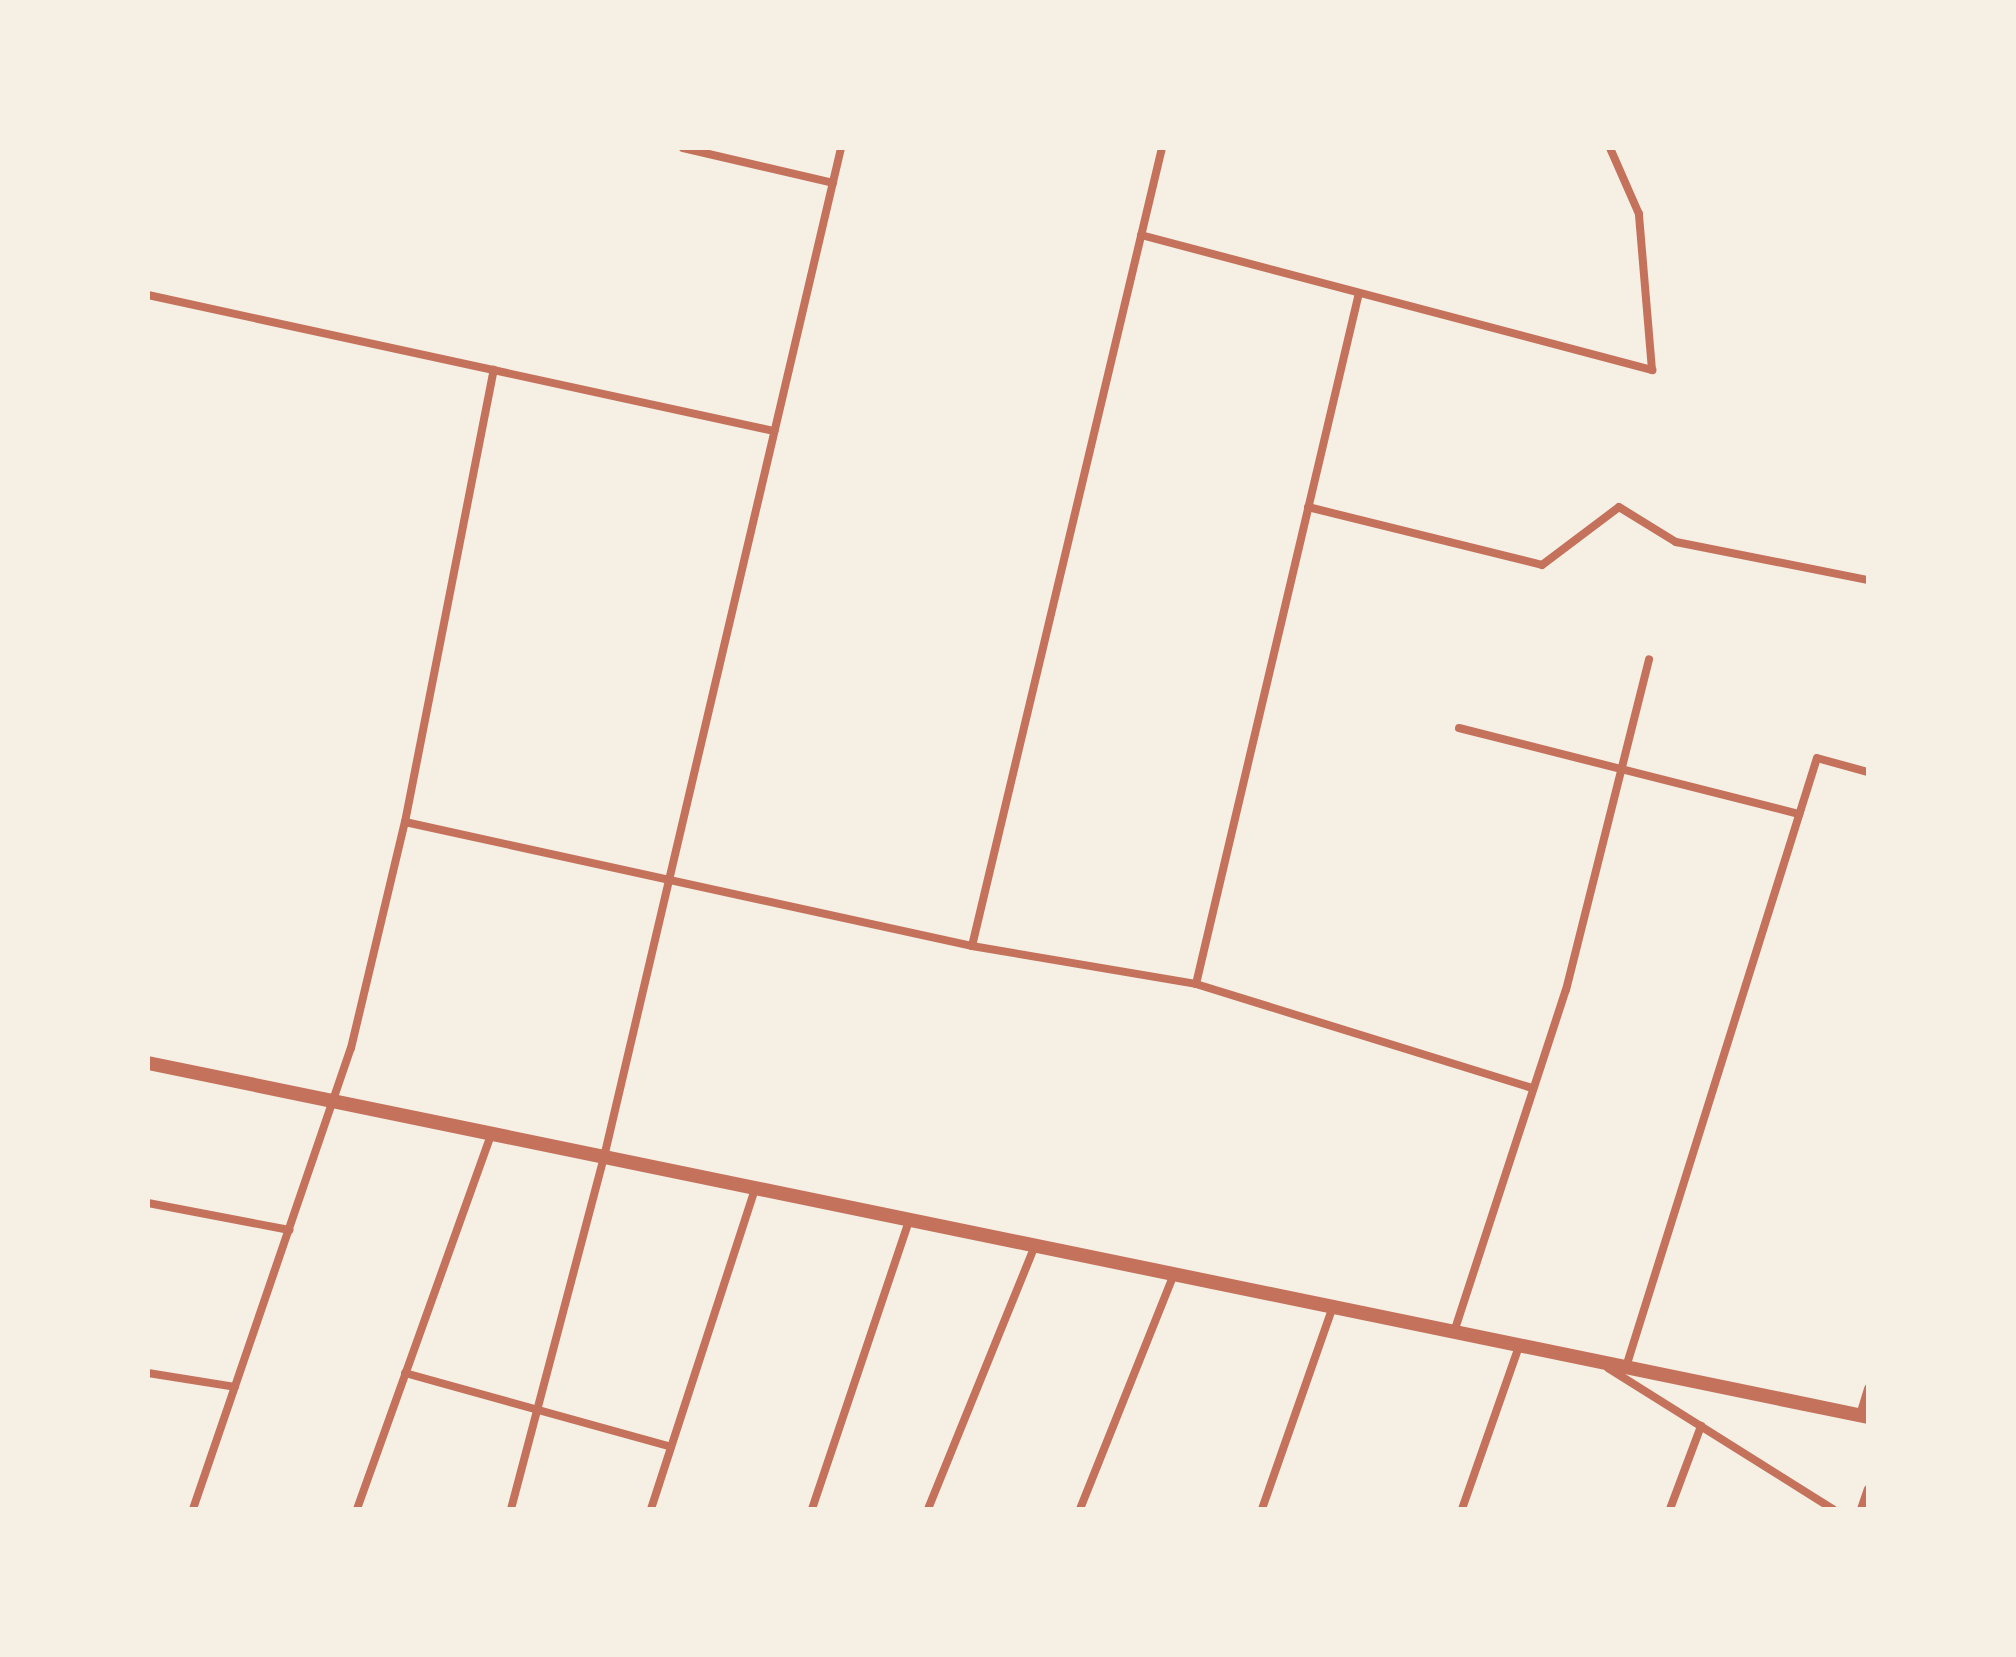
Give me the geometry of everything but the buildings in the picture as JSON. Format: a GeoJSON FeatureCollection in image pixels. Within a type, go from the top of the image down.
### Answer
{"type":"FeatureCollection","features":[{"type":"Feature","properties":{"kind":"street"},"geometry":{"type":"LineString","coordinates":[[683,148],[833,183]]}},
{"type":"Feature","properties":{"kind":"street"},"geometry":{"type":"LineString","coordinates":[[511,1509],[604,1157],[841,148]]}},
{"type":"Feature","properties":{"kind":"street"},"geometry":{"type":"LineString","coordinates":[[972,946],[1162,148]]}},
{"type":"Feature","properties":{"kind":"street"},"geometry":{"type":"LineString","coordinates":[[1141,235],[1358,297],[1652,370],[1639,214],[1610,148]]}},
{"type":"Feature","properties":{"kind":"street"},"geometry":{"type":"LineString","coordinates":[[148,295],[774,431]]}},
{"type":"Feature","properties":{"kind":"street"},"geometry":{"type":"LineString","coordinates":[[1196,984],[1358,297]]}},
{"type":"Feature","properties":{"kind":"street"},"geometry":{"type":"LineString","coordinates":[[193,1509],[333,1101],[405,822],[494,370]]}},
{"type":"Feature","properties":{"kind":"street"},"geometry":{"type":"LineString","coordinates":[[1308,507],[1542,565],[1619,507],[1676,542],[1868,580]]}},
{"type":"Feature","properties":{"kind":"street"},"geometry":{"type":"LineString","coordinates":[[1454,1332],[1533,1088],[1649,659]]}},
{"type":"Feature","properties":{"kind":"street"},"geometry":{"type":"LineString","coordinates":[[1459,728],[1799,814]]}},
{"type":"Feature","properties":{"kind":"street"},"geometry":{"type":"LineString","coordinates":[[1626,1367],[1766,939],[1817,758],[1868,772]]}},
{"type":"Feature","properties":{"kind":"street"},"geometry":{"type":"LineString","coordinates":[[405,822],[670,875],[972,946],[1196,984],[1533,1088]]}},
{"type":"Feature","properties":{"kind":"street"},"geometry":{"type":"LineString","coordinates":[[148,1063],[1175,1272],[1454,1332],[1518,1349],[1597,1361],[1864,1416],[1868,1388]]}},
{"type":"Feature","properties":{"kind":"street"},"geometry":{"type":"LineString","coordinates":[[357,1509],[491,1134]]}},
{"type":"Feature","properties":{"kind":"street"},"geometry":{"type":"LineString","coordinates":[[651,1509],[755,1188]]}},
{"type":"Feature","properties":{"kind":"street"},"geometry":{"type":"LineString","coordinates":[[148,1203],[289,1230]]}},
{"type":"Feature","properties":{"kind":"street"},"geometry":{"type":"LineString","coordinates":[[812,1509],[909,1220]]}},
{"type":"Feature","properties":{"kind":"street"},"geometry":{"type":"LineString","coordinates":[[928,1509],[1035,1245]]}},
{"type":"Feature","properties":{"kind":"street"},"geometry":{"type":"LineString","coordinates":[[1080,1509],[1175,1272]]}},
{"type":"Feature","properties":{"kind":"street"},"geometry":{"type":"LineString","coordinates":[[1262,1509],[1333,1306]]}},
{"type":"Feature","properties":{"kind":"street"},"geometry":{"type":"LineString","coordinates":[[1462,1509],[1518,1349]]}},
{"type":"Feature","properties":{"kind":"street"},"geometry":{"type":"LineString","coordinates":[[1597,1361],[1833,1509]]}},
{"type":"Feature","properties":{"kind":"street"},"geometry":{"type":"LineString","coordinates":[[148,1373],[235,1387]]}},
{"type":"Feature","properties":{"kind":"street"},"geometry":{"type":"LineString","coordinates":[[405,1373],[671,1447]]}},
{"type":"Feature","properties":{"kind":"street"},"geometry":{"type":"LineString","coordinates":[[1670,1509],[1701,1426]]}},
{"type":"Feature","properties":{"kind":"street"},"geometry":{"type":"LineString","coordinates":[[1861,1509],[1868,1489]]}}]}
